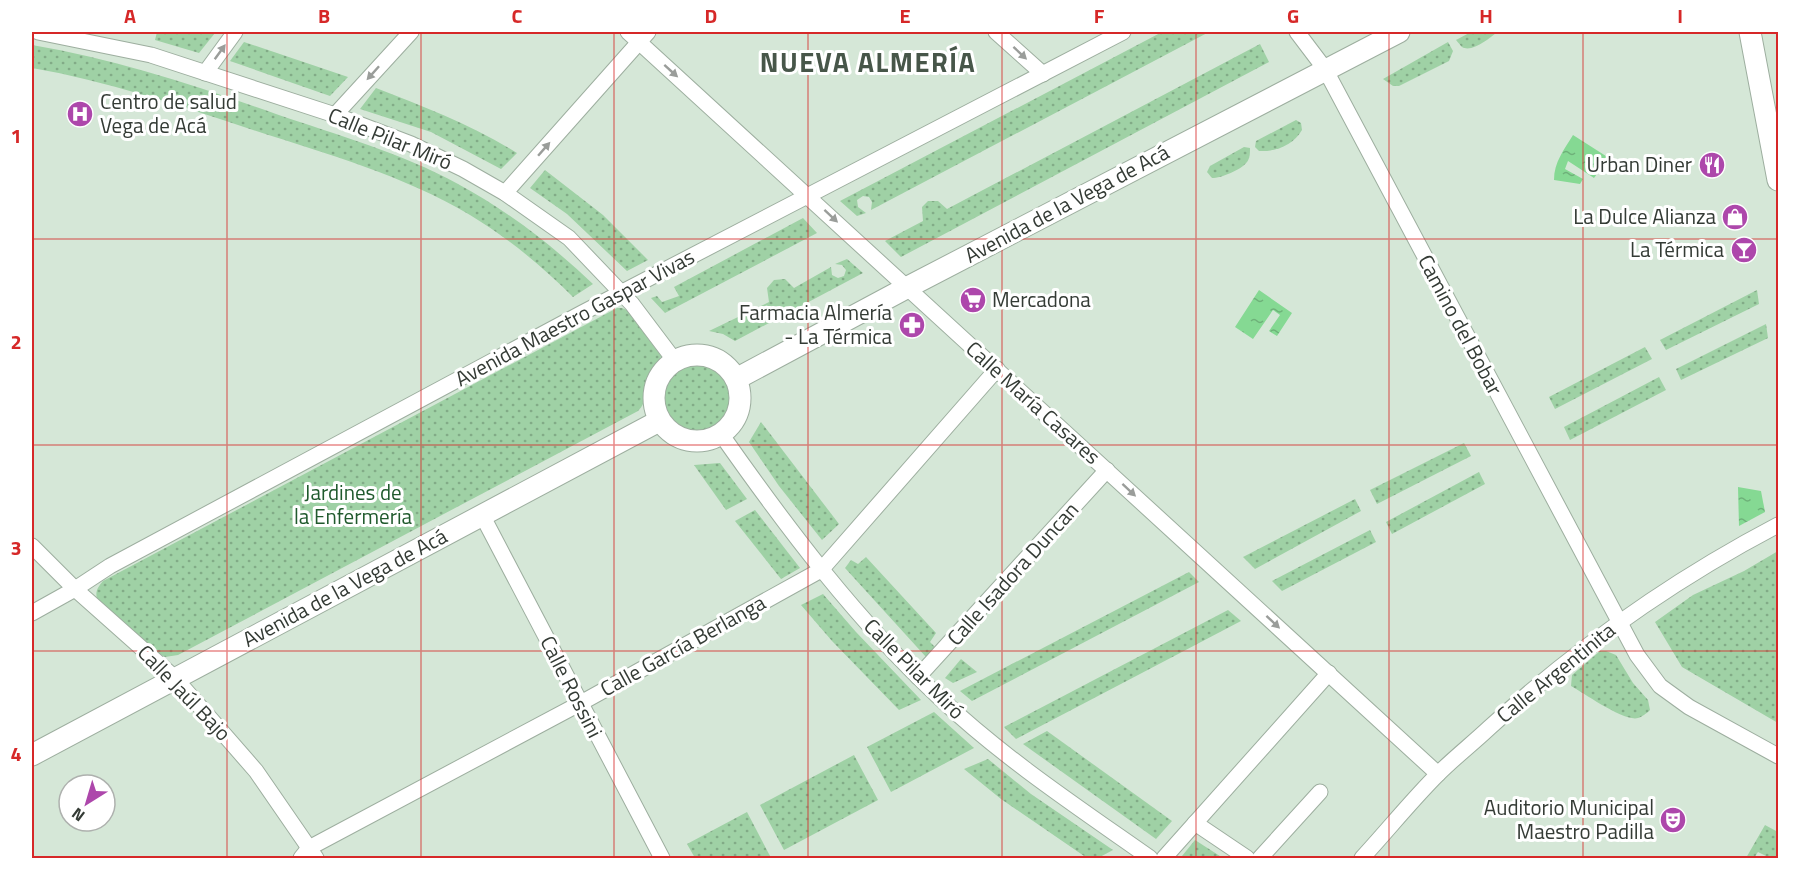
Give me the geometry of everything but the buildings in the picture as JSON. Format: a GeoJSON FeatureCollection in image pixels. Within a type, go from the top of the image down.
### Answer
{"type":"FeatureCollection","features":[{"type":"Feature","properties":{"kind":"main road","name":"Avenida de la Vega de Acá"},"geometry":{"type":"LineString","coordinates":[[736,379],[1399,32]]}},
{"type":"Feature","properties":{"kind":"main road"},"geometry":{"type":"LineString","coordinates":[[1750,32],[1779,180]]}},
{"type":"Feature","properties":{"kind":"main road"},"geometry":{"type":"LineString","coordinates":[[693,356],[713,359],[724,366],[736,379],[740,396],[739,408],[736,418],[721,434],[701,441],[690,441],[672,434],[659,421],[655,408],[656,385],[661,373],[675,361],[693,356]]}},
{"type":"Feature","properties":{"kind":"main road","name":"Avenida de la Vega de Acá"},"geometry":{"type":"LineString","coordinates":[[32,755],[174,677],[659,421]]}},
{"type":"Feature","properties":{"kind":"street","name":"Calle Pilar Miró"},"geometry":{"type":"LineString","coordinates":[[38,32],[151,55],[335,115],[411,144],[464,169],[505,193],[569,238],[622,293],[675,361]]}},
{"type":"Feature","properties":{"kind":"street"},"geometry":{"type":"LineString","coordinates":[[205,73],[235,32]]}},
{"type":"Feature","properties":{"kind":"street"},"geometry":{"type":"LineString","coordinates":[[335,115],[411,32]]}},
{"type":"Feature","properties":{"kind":"street"},"geometry":{"type":"LineString","coordinates":[[996,32],[1043,74]]}},
{"type":"Feature","properties":{"kind":"street","name":"Avenida Maestro Gaspar Vivas"},"geometry":{"type":"LineString","coordinates":[[32,613],[131,555],[572,318],[1123,32]]}},
{"type":"Feature","properties":{"kind":"street","name":"Camino del Bobar"},"geometry":{"type":"LineString","coordinates":[[1297,32],[1325,69],[1637,655],[1660,686],[1689,707],[1779,756]]}},
{"type":"Feature","properties":{"kind":"street"},"geometry":{"type":"LineString","coordinates":[[505,193],[639,35]]}},
{"type":"Feature","properties":{"kind":"street","name":"Calle María Casares"},"geometry":{"type":"LineString","coordinates":[[639,35],[808,195],[1438,774]]}},
{"type":"Feature","properties":{"kind":"street","name":"Calle García Berlanga"},"geometry":{"type":"LineString","coordinates":[[309,855],[821,570],[997,369]]}},
{"type":"Feature","properties":{"kind":"street","name":"Calle Pilar Miró"},"geometry":{"type":"LineString","coordinates":[[721,434],[821,570],[918,677],[1001,751],[1139,856]]}},
{"type":"Feature","properties":{"kind":"street","name":"Calle Isadora Duncan"},"geometry":{"type":"LineString","coordinates":[[918,677],[1107,470]]}},
{"type":"Feature","properties":{"kind":"street","name":"Calle Rossini"},"geometry":{"type":"LineString","coordinates":[[482,515],[579,704],[662,858]]}},
{"type":"Feature","properties":{"kind":"street","name":"Calle Argentinita"},"geometry":{"type":"LineString","coordinates":[[1362,858],[1438,774],[1576,653],[1694,572],[1779,525]]}},
{"type":"Feature","properties":{"kind":"street","name":"Calle Jaúl Bajo"},"geometry":{"type":"LineString","coordinates":[[32,546],[75,589],[174,677],[256,771],[309,855]]}},
{"type":"Feature","properties":{"kind":"street"},"geometry":{"type":"LineString","coordinates":[[1164,858],[1329,673]]}},
{"type":"Feature","properties":{"kind":"street"},"geometry":{"type":"LineString","coordinates":[[1260,858],[1320,792]]}},
{"type":"Feature","properties":{"kind":"street"},"geometry":{"type":"LineString","coordinates":[[1195,823],[1246,858]]}},
{"type":"Feature","properties":{"kind":"green space"},"geometry":{"type":"Polygon","coordinates":[[[157,32],[215,33],[199,53],[155,40],[157,32]]]}},
{"type":"Feature","properties":{"kind":"green space"},"geometry":{"type":"Polygon","coordinates":[[[1162,32],[1209,32],[871,210],[872,202],[869,197],[863,196],[857,200],[858,207],[866,213],[857,216],[840,201],[1162,32]]]}},
{"type":"Feature","properties":{"kind":"green space"},"geometry":{"type":"Polygon","coordinates":[[[1471,32],[1497,32],[1476,46],[1462,47],[1456,40],[1471,32]]]}},
{"type":"Feature","properties":{"kind":"green space"},"geometry":{"type":"Polygon","coordinates":[[[244,42],[348,77],[330,96],[230,61],[244,42]]]}},
{"type":"Feature","properties":{"kind":"green space"},"geometry":{"type":"Polygon","coordinates":[[[1448,42],[1453,51],[1449,61],[1399,86],[1393,86],[1383,79],[1448,42]]]}},
{"type":"Feature","properties":{"kind":"green space"},"geometry":{"type":"Polygon","coordinates":[[[1260,44],[1269,62],[901,257],[885,241],[923,221],[922,207],[928,201],[938,201],[947,209],[1260,44]]]}},
{"type":"Feature","properties":{"kind":"green space"},"geometry":{"type":"Polygon","coordinates":[[[32,45],[94,58],[186,84],[369,145],[415,163],[477,194],[512,217],[562,256],[593,284],[573,297],[549,274],[498,233],[444,201],[390,177],[334,156],[142,94],[32,68],[32,45]]]}},
{"type":"Feature","properties":{"kind":"green space"},"geometry":{"type":"Polygon","coordinates":[[[376,88],[466,125],[517,153],[501,169],[431,132],[360,109],[376,88]]]}},
{"type":"Feature","properties":{"kind":"green space"},"geometry":{"type":"Polygon","coordinates":[[[1296,120],[1301,123],[1302,130],[1289,144],[1265,151],[1259,151],[1255,147],[1256,141],[1296,120]]]}},
{"type":"Feature","properties":{"kind":"green space"},"geometry":{"type":"Polygon","coordinates":[[[1244,147],[1250,148],[1250,155],[1247,162],[1240,168],[1216,178],[1212,178],[1207,172],[1210,166],[1244,147]]]}},
{"type":"Feature","properties":{"kind":"green space"},"geometry":{"type":"Polygon","coordinates":[[[545,170],[603,215],[648,260],[627,271],[567,214],[530,188],[545,170]]]}},
{"type":"Feature","properties":{"kind":"green space"},"geometry":{"type":"Polygon","coordinates":[[[803,218],[817,233],[665,313],[651,298],[657,296],[662,302],[679,296],[674,287],[803,218]]]}},
{"type":"Feature","properties":{"kind":"green space"},"geometry":{"type":"Polygon","coordinates":[[[847,259],[863,273],[735,341],[723,334],[709,331],[769,302],[767,288],[774,280],[785,279],[794,288],[831,267],[832,275],[838,278],[844,276],[846,270],[842,265],[835,264],[847,259]]]}},
{"type":"Feature","properties":{"kind":"green space"},"geometry":{"type":"Polygon","coordinates":[[[1757,290],[1759,304],[1666,350],[1660,340],[1757,290]]]}},
{"type":"Feature","properties":{"kind":"green space","name":"Jardines de la Enfermería"},"geometry":{"type":"Polygon","coordinates":[[[617,308],[627,310],[661,356],[650,375],[645,400],[638,411],[178,655],[165,657],[160,654],[97,599],[97,589],[103,581],[617,308]]]}},
{"type":"Feature","properties":{"kind":"green space"},"geometry":{"type":"Polygon","coordinates":[[[1766,324],[1768,338],[1681,380],[1676,369],[1766,324]]]}},
{"type":"Feature","properties":{"kind":"green space"},"geometry":{"type":"Polygon","coordinates":[[[1645,347],[1652,359],[1555,409],[1549,397],[1645,347]]]}},
{"type":"Feature","properties":{"kind":"green space"},"geometry":{"type":"Polygon","coordinates":[[[697,365],[710,368],[720,375],[727,385],[730,398],[727,411],[720,421],[710,428],[697,431],[684,428],[674,421],[667,411],[664,398],[667,385],[674,375],[684,368],[697,365]]]}},
{"type":"Feature","properties":{"kind":"green space"},"geometry":{"type":"Polygon","coordinates":[[[1659,377],[1666,390],[1570,440],[1564,427],[1659,377]]]}},
{"type":"Feature","properties":{"kind":"green space"},"geometry":{"type":"Polygon","coordinates":[[[761,422],[839,524],[822,540],[779,486],[749,442],[761,422]]]}},
{"type":"Feature","properties":{"kind":"green space"},"geometry":{"type":"Polygon","coordinates":[[[1464,443],[1471,456],[1377,504],[1370,490],[1464,443]]]}},
{"type":"Feature","properties":{"kind":"green space"},"geometry":{"type":"Polygon","coordinates":[[[720,463],[747,499],[726,510],[694,465],[720,463]]]}},
{"type":"Feature","properties":{"kind":"green space"},"geometry":{"type":"Polygon","coordinates":[[[1479,472],[1485,484],[1392,534],[1386,522],[1479,472]]]}},
{"type":"Feature","properties":{"kind":"green space"},"geometry":{"type":"Polygon","coordinates":[[[1355,499],[1361,511],[1255,569],[1243,557],[1355,499]]]}},
{"type":"Feature","properties":{"kind":"green space"},"geometry":{"type":"Polygon","coordinates":[[[755,510],[800,568],[781,579],[735,521],[755,510]]]}},
{"type":"Feature","properties":{"kind":"green space"},"geometry":{"type":"Polygon","coordinates":[[[1370,530],[1376,542],[1282,591],[1272,581],[1370,530]]]}},
{"type":"Feature","properties":{"kind":"green space"},"geometry":{"type":"Polygon","coordinates":[[[1778,551],[1778,723],[1682,667],[1655,622],[1693,595],[1744,571],[1778,551]]]}},
{"type":"Feature","properties":{"kind":"green space"},"geometry":{"type":"Polygon","coordinates":[[[866,557],[936,633],[930,642],[935,647],[926,657],[845,568],[851,560],[858,564],[866,557]]]}},
{"type":"Feature","properties":{"kind":"green space"},"geometry":{"type":"Polygon","coordinates":[[[1189,572],[1199,582],[972,701],[960,691],[1189,572]]]}},
{"type":"Feature","properties":{"kind":"green space"},"geometry":{"type":"Polygon","coordinates":[[[823,594],[921,700],[899,710],[832,641],[801,605],[823,594]]]}},
{"type":"Feature","properties":{"kind":"green space"},"geometry":{"type":"Polygon","coordinates":[[[1228,610],[1241,621],[1016,739],[1004,727],[1228,610]]]}},
{"type":"Feature","properties":{"kind":"green space"},"geometry":{"type":"Polygon","coordinates":[[[1600,651],[1616,655],[1633,683],[1648,700],[1650,710],[1644,715],[1638,718],[1623,716],[1571,686],[1572,675],[1600,651]]]}},
{"type":"Feature","properties":{"kind":"green space"},"geometry":{"type":"Polygon","coordinates":[[[961,659],[977,672],[953,683],[945,678],[961,659]]]}},
{"type":"Feature","properties":{"kind":"green space"},"geometry":{"type":"Polygon","coordinates":[[[934,712],[974,748],[891,792],[867,747],[934,712]]]}},
{"type":"Feature","properties":{"kind":"green space"},"geometry":{"type":"Polygon","coordinates":[[[1047,731],[1172,821],[1156,839],[1023,744],[1047,731]]]}},
{"type":"Feature","properties":{"kind":"green space"},"geometry":{"type":"Polygon","coordinates":[[[854,755],[878,800],[784,850],[760,805],[854,755]]]}},
{"type":"Feature","properties":{"kind":"green space"},"geometry":{"type":"Polygon","coordinates":[[[988,759],[1031,794],[1113,850],[1098,858],[1087,858],[1001,799],[964,769],[988,759]]]}},
{"type":"Feature","properties":{"kind":"green space"},"geometry":{"type":"Polygon","coordinates":[[[747,812],[770,856],[766,858],[695,858],[687,844],[747,812]]]}},
{"type":"Feature","properties":{"kind":"green space"},"geometry":{"type":"Polygon","coordinates":[[[1765,825],[1778,832],[1778,858],[1770,858],[1758,852],[1754,858],[1746,858],[1765,825]]]}},
{"type":"Feature","properties":{"kind":"green space"},"geometry":{"type":"Polygon","coordinates":[[[1195,840],[1223,858],[1186,858],[1182,856],[1195,840]]]}},
{"type":"Feature","properties":{"kind":"water"},"geometry":{"type":"Polygon","coordinates":[[[1573,135],[1609,158],[1594,178],[1568,161],[1565,169],[1583,179],[1580,184],[1554,180],[1558,162],[1573,135]]]}},
{"type":"Feature","properties":{"kind":"water"},"geometry":{"type":"Polygon","coordinates":[[[1259,290],[1292,313],[1277,336],[1269,331],[1280,315],[1273,310],[1253,339],[1235,327],[1259,290]]]}},
{"type":"Feature","properties":{"kind":"water"},"geometry":{"type":"Polygon","coordinates":[[[1738,487],[1761,491],[1765,512],[1739,526],[1738,487]]]}},
{"type":"Feature","properties":{"kind":"place","name":"Centro de salud Vega de Acá"},"geometry":{"type":"Point","coordinates":[80,114]}},
{"type":"Feature","properties":{"kind":"place","name":"Urban Diner"},"geometry":{"type":"Point","coordinates":[1712,165]}},
{"type":"Feature","properties":{"kind":"place","name":"La Dulce Alianza"},"geometry":{"type":"Point","coordinates":[1735,217]}},
{"type":"Feature","properties":{"kind":"place","name":"La Térmica"},"geometry":{"type":"Point","coordinates":[1744,250]}},
{"type":"Feature","properties":{"kind":"place","name":"Mercadona"},"geometry":{"type":"Point","coordinates":[973,300]}},
{"type":"Feature","properties":{"kind":"place","name":"Farmacia Almería - La Térmica"},"geometry":{"type":"Point","coordinates":[912,325]}},
{"type":"Feature","properties":{"kind":"place","name":"Auditorio Municipal Maestro Padilla"},"geometry":{"type":"Point","coordinates":[1673,820]}},
{"type":"Feature","properties":{"kind":"district","name":"NUEVA ALMERÍA"},"geometry":{"type":"Point","coordinates":[868,63]}}]}
